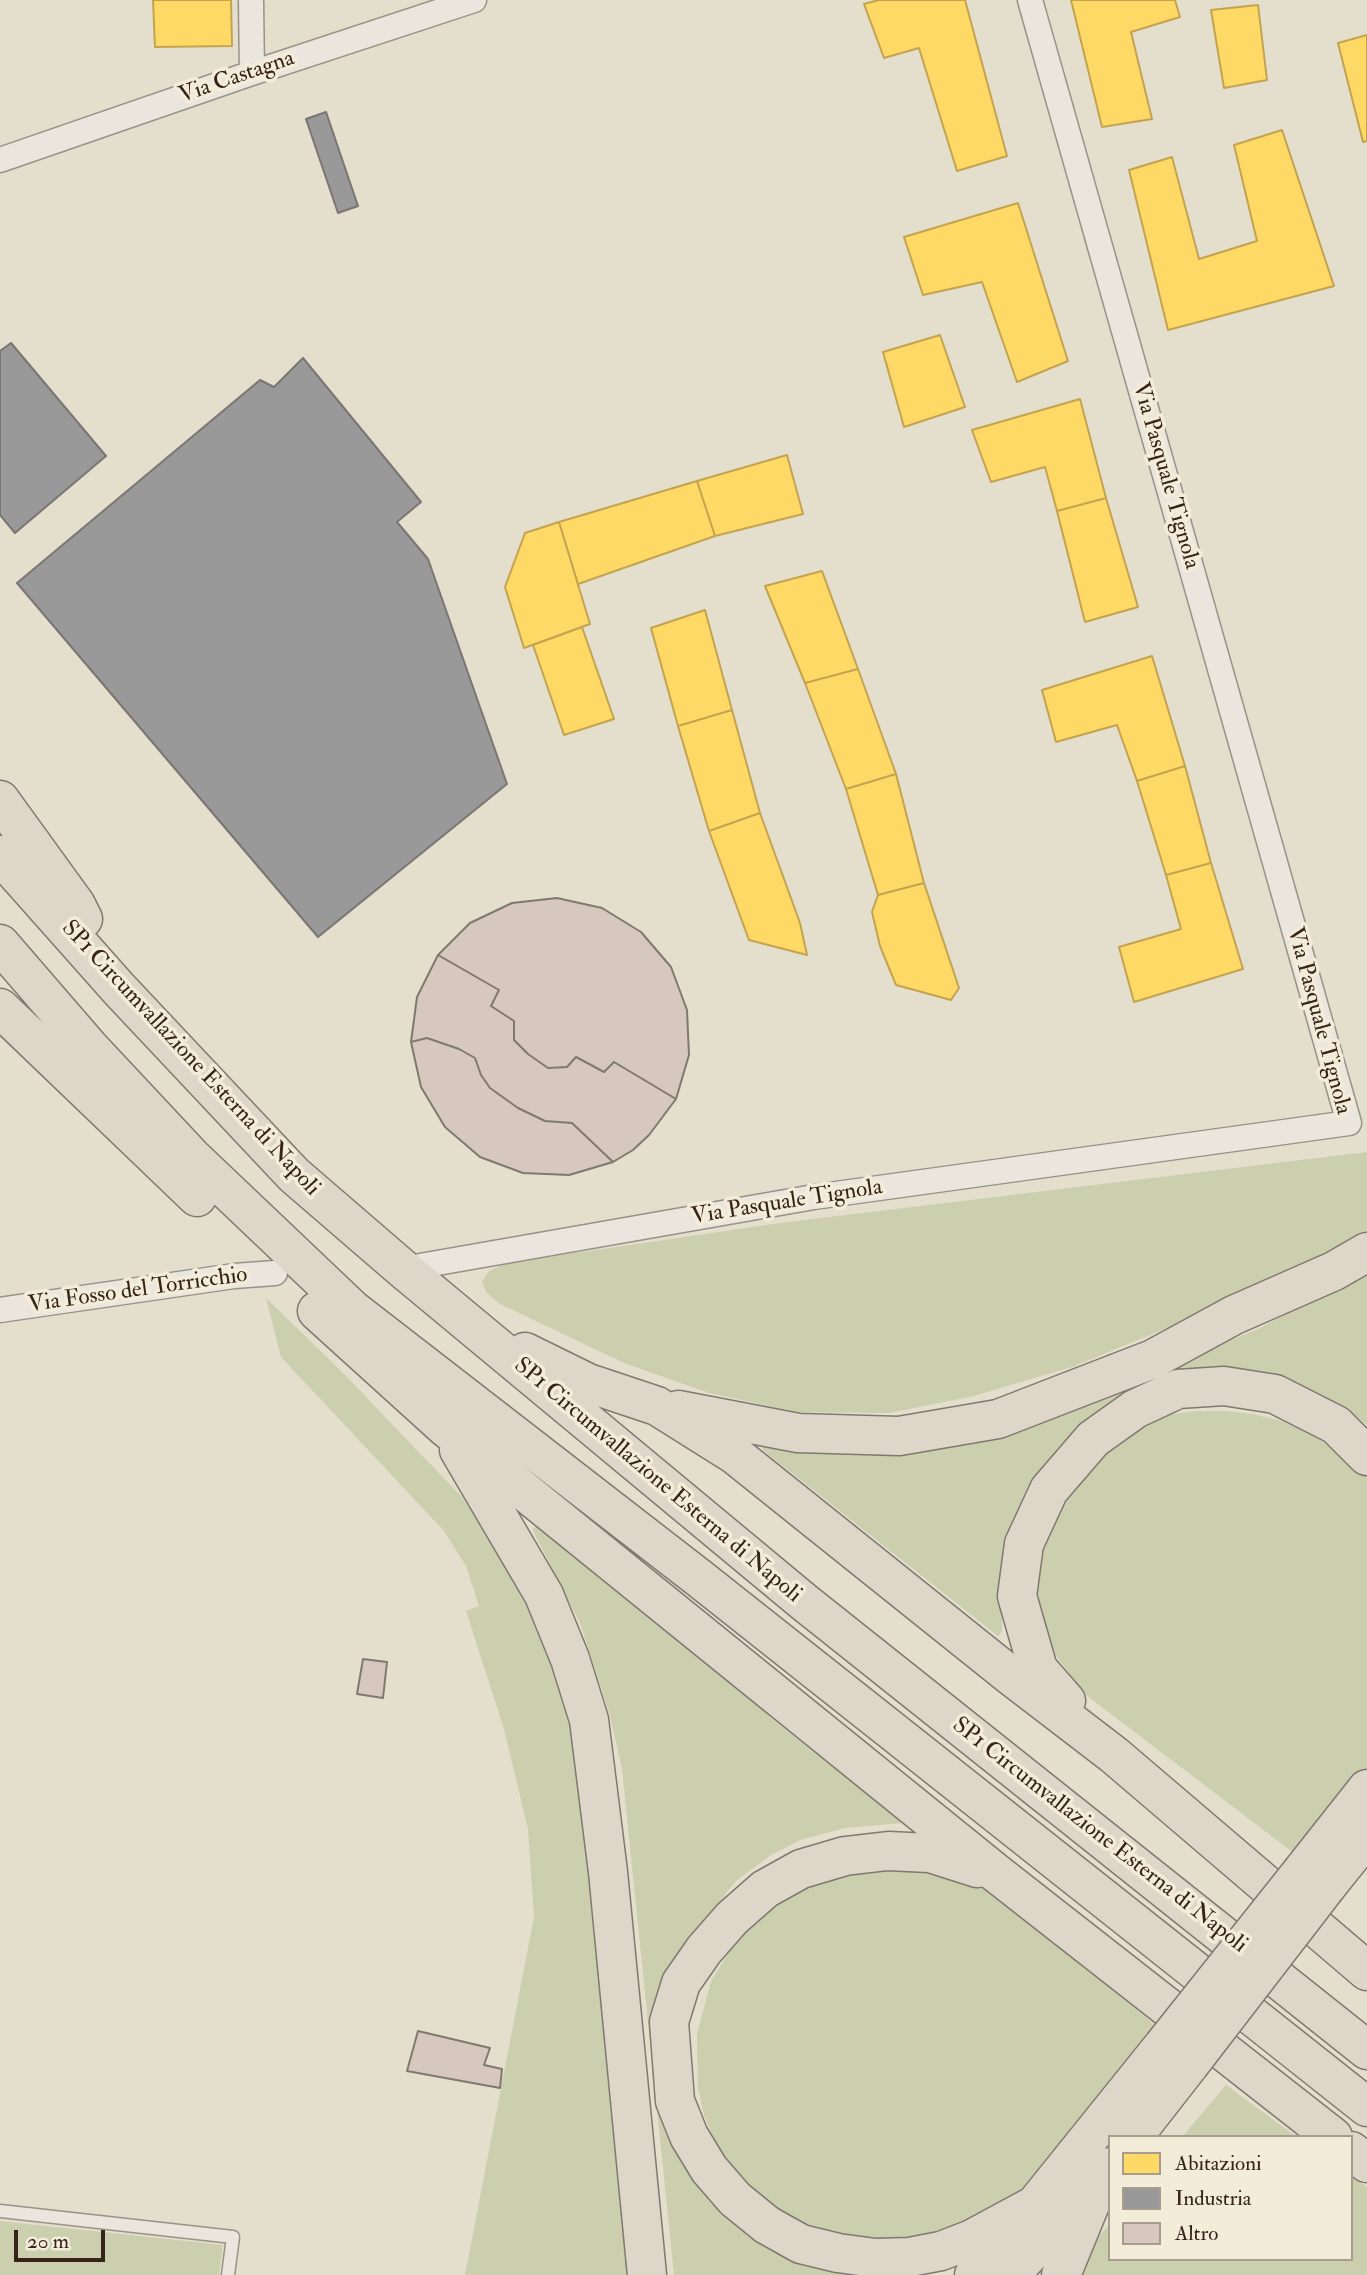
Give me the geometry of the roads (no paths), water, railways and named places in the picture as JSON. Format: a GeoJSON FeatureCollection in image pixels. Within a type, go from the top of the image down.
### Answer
{"type":"FeatureCollection","features":[{"type":"Feature","properties":{"kind":"highway"},"geometry":{"type":"LineString","coordinates":[[0,800],[76,905],[119,989]]}},
{"type":"Feature","properties":{"kind":"highway","name":"SP1 Circumvallazione Esterna di Napoli"},"geometry":{"type":"LineString","coordinates":[[0,855],[119,989],[294,1175],[472,1327],[804,1602],[1367,2050]]}},
{"type":"Feature","properties":{"kind":"highway","name":"SP1 Circumvallazione Esterna di Napoli"},"geometry":{"type":"LineString","coordinates":[[0,944],[89,1047],[192,1157],[327,1286],[390,1339],[699,1578],[1367,2107]]}},
{"type":"Feature","properties":{"kind":"highway"},"geometry":{"type":"LineString","coordinates":[[0,1008],[275,1273],[445,1427],[996,1874],[1330,2135]]}},
{"type":"Feature","properties":{"kind":"highway"},"geometry":{"type":"LineString","coordinates":[[472,1327],[588,1383],[657,1406],[798,1433],[899,1436],[998,1419],[1153,1359],[1234,1315],[1334,1271],[1367,1252]]}},
{"type":"Feature","properties":{"kind":"highway"},"geometry":{"type":"LineString","coordinates":[[390,1339],[544,1595],[570,1659],[589,1720],[608,1872],[647,2275]]}},
{"type":"Feature","properties":{"kind":"highway"},"geometry":{"type":"LineString","coordinates":[[1114,1755],[1038,1669],[1017,1596],[1024,1544],[1049,1490],[1093,1439],[1135,1409],[1178,1389],[1224,1385],[1275,1394],[1336,1425],[1367,1456]]}},
{"type":"Feature","properties":{"kind":"highway"},"geometry":{"type":"LineString","coordinates":[[657,1406],[735,1455],[1114,1755],[1367,1971]]}},
{"type":"Feature","properties":{"kind":"highway"},"geometry":{"type":"LineString","coordinates":[[974,2275],[1035,2205],[1177,2055],[1315,1878],[1367,1788]]}},
{"type":"Feature","properties":{"kind":"highway"},"geometry":{"type":"LineString","coordinates":[[1315,1878],[1367,1836]]}},
{"type":"Feature","properties":{"kind":"highway"},"geometry":{"type":"LineString","coordinates":[[996,1874],[930,1853],[888,1851],[845,1856],[801,1869],[765,1889],[732,1918],[704,1950],[681,1983],[669,2022],[675,2101],[689,2136],[709,2169],[735,2199],[767,2225],[801,2244],[875,2258],[910,2257],[941,2251],[972,2239],[1035,2205]]}},
{"type":"Feature","properties":{"kind":"highway"},"geometry":{"type":"LineString","coordinates":[[1134,2135],[1177,2055]]}},
{"type":"Feature","properties":{"kind":"highway"},"geometry":{"type":"LineString","coordinates":[[1010,2275],[1105,2173]]}},
{"type":"Feature","properties":{"kind":"highway"},"geometry":{"type":"LineString","coordinates":[[1061,2275],[1105,2173]]}},
{"type":"Feature","properties":{"kind":"street"},"geometry":{"type":"LineString","coordinates":[[251,0],[252,73]]}},
{"type":"Feature","properties":{"kind":"street","name":"Via Castagna"},"geometry":{"type":"LineString","coordinates":[[0,160],[474,0]]}},
{"type":"Feature","properties":{"kind":"street","name":"Via Pasquale Tignola"},"geometry":{"type":"LineString","coordinates":[[403,1269],[814,1197],[1349,1123],[1030,0]]}},
{"type":"Feature","properties":{"kind":"street","name":"Via Fosso del Torricchio"},"geometry":{"type":"LineString","coordinates":[[0,1310],[234,1276],[275,1273]]}},
{"type":"Feature","properties":{"kind":"lane"},"geometry":{"type":"LineString","coordinates":[[0,2211],[233,2237],[228,2275]]}}]}
